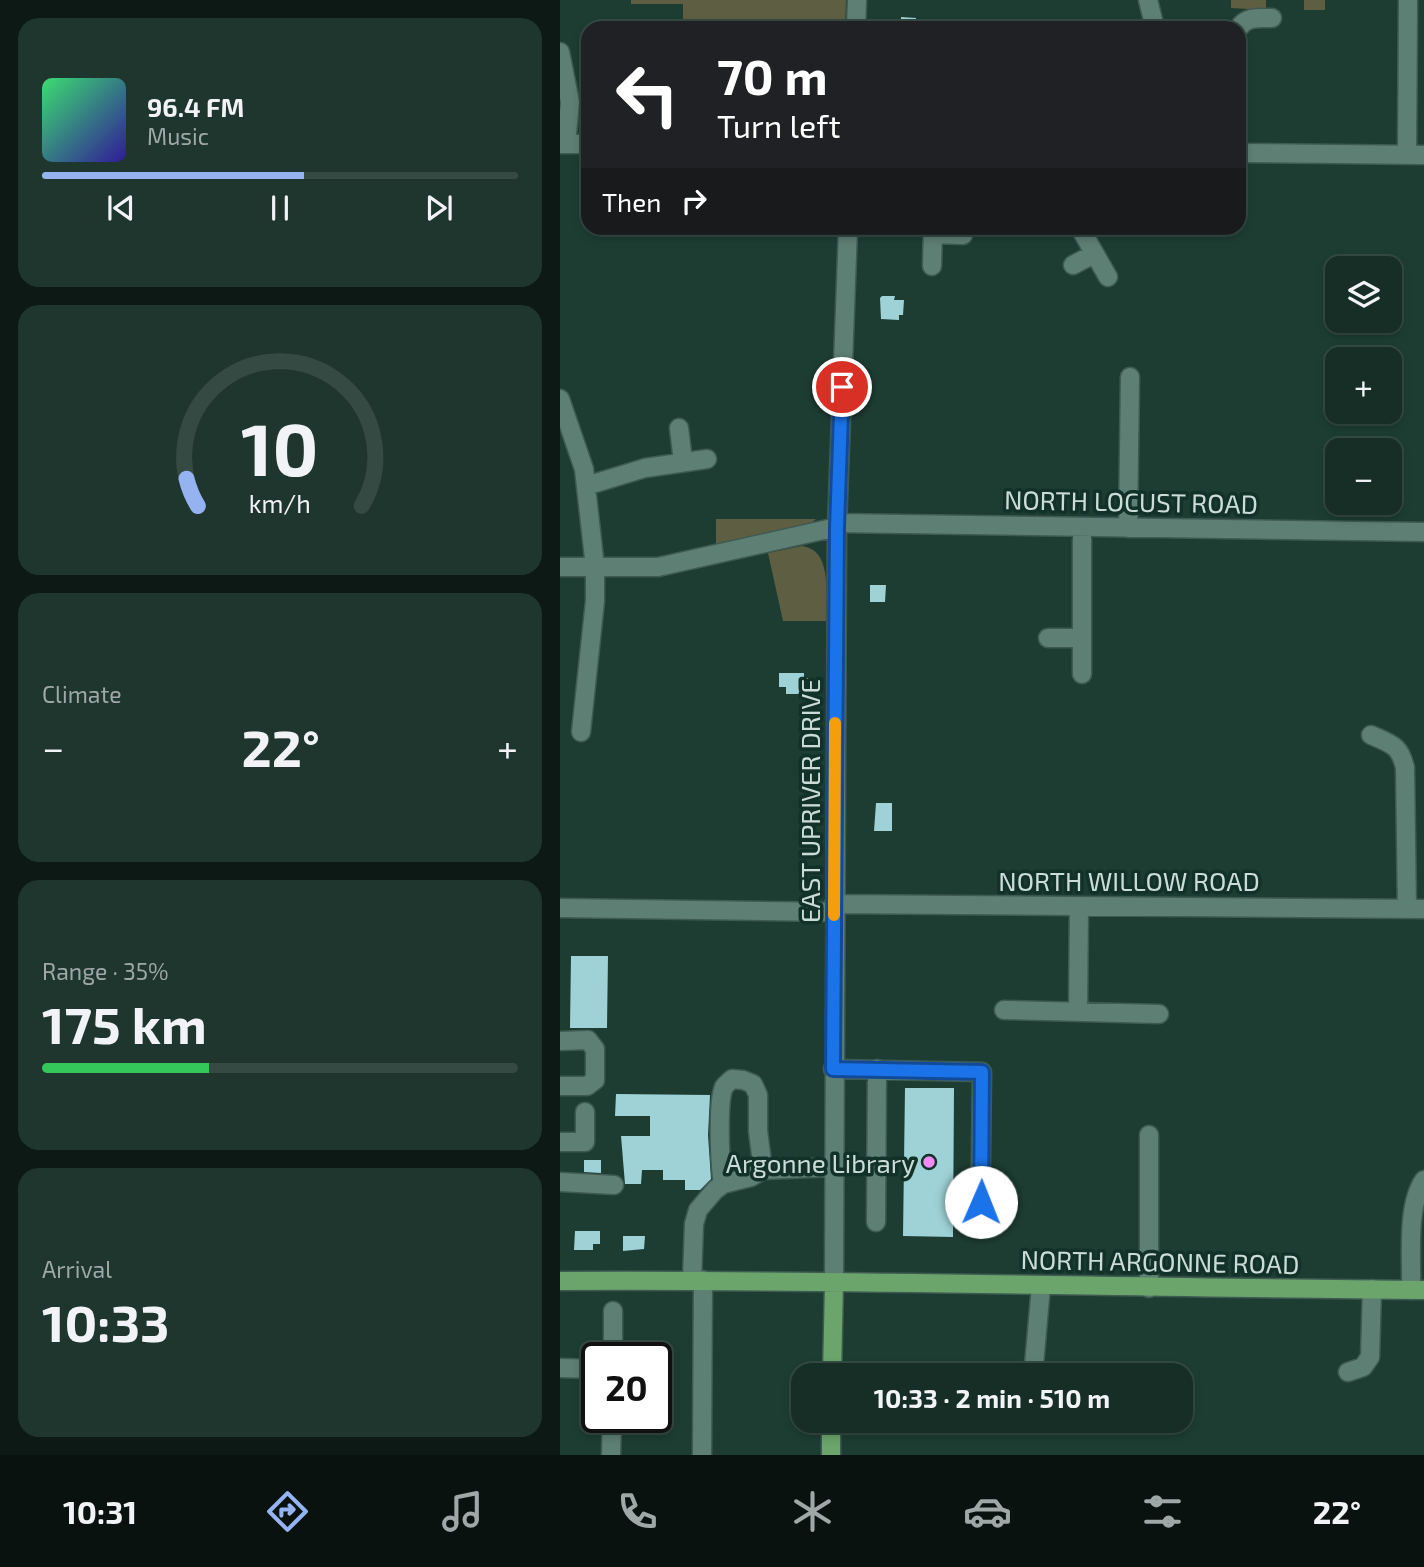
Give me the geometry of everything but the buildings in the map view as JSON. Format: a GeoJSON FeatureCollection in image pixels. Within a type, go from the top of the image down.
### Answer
{"type":"FeatureCollection","features":[{"type":"Feature","properties":{"kind":"main road","name":"NORTH ARGONNE ROAD"},"geometry":{"type":"LineString","coordinates":[[560,1281],[697,1280],[1417,1290]]}},
{"type":"Feature","properties":{"kind":"main road","name":"EAST UPRIVER DRIVE"},"geometry":{"type":"LineString","coordinates":[[832,1363],[834,1283]]}},
{"type":"Feature","properties":{"kind":"main road"},"geometry":{"type":"LineString","coordinates":[[831,1433],[831,1455]]}},
{"type":"Feature","properties":{"kind":"street"},"geometry":{"type":"LineString","coordinates":[[856,21],[858,0]]}},
{"type":"Feature","properties":{"kind":"street"},"geometry":{"type":"LineString","coordinates":[[1148,0],[1153,21]]}},
{"type":"Feature","properties":{"kind":"street"},"geometry":{"type":"LineString","coordinates":[[1246,153],[1416,155],[1408,0]]}},
{"type":"Feature","properties":{"kind":"street"},"geometry":{"type":"LineString","coordinates":[[1246,21],[1253,18],[1272,18]]}},
{"type":"Feature","properties":{"kind":"street"},"geometry":{"type":"LineString","coordinates":[[560,52],[570,102],[563,144],[581,144]]}},
{"type":"Feature","properties":{"kind":"street","name":"EAST UPRIVER DRIVE"},"geometry":{"type":"LineString","coordinates":[[834,1283],[837,525],[848,235]]}},
{"type":"Feature","properties":{"kind":"street"},"geometry":{"type":"LineString","coordinates":[[932,266],[933,235]]}},
{"type":"Feature","properties":{"kind":"street"},"geometry":{"type":"LineString","coordinates":[[1084,235],[1108,277]]}},
{"type":"Feature","properties":{"kind":"street"},"geometry":{"type":"LineString","coordinates":[[1073,265],[1094,254]]}},
{"type":"Feature","properties":{"kind":"street"},"geometry":{"type":"LineString","coordinates":[[1128,528],[1130,377]]}},
{"type":"Feature","properties":{"kind":"street"},"geometry":{"type":"LineString","coordinates":[[560,400],[584,469],[595,567],[595,601],[581,732]]}},
{"type":"Feature","properties":{"kind":"street"},"geometry":{"type":"LineString","coordinates":[[679,428],[683,462]]}},
{"type":"Feature","properties":{"kind":"street"},"geometry":{"type":"LineString","coordinates":[[586,486],[645,468],[707,459]]}},
{"type":"Feature","properties":{"kind":"street","name":"NORTH LOCUST ROAD"},"geometry":{"type":"LineString","coordinates":[[560,566],[658,567],[837,525],[1424,532]]}},
{"type":"Feature","properties":{"kind":"street"},"geometry":{"type":"LineString","coordinates":[[1082,527],[1082,674]]}},
{"type":"Feature","properties":{"kind":"street"},"geometry":{"type":"LineString","coordinates":[[1048,638],[1082,638]]}},
{"type":"Feature","properties":{"kind":"street"},"geometry":{"type":"LineString","coordinates":[[1371,735],[1395,747],[1402,754],[1415,909]]}},
{"type":"Feature","properties":{"kind":"street"},"geometry":{"type":"LineString","coordinates":[[1078,1012],[1079,906]]}},
{"type":"Feature","properties":{"kind":"street","name":"NORTH WILLOW ROAD"},"geometry":{"type":"LineString","coordinates":[[560,908],[1079,906],[1415,909]]}},
{"type":"Feature","properties":{"kind":"street"},"geometry":{"type":"LineString","coordinates":[[1004,1010],[1159,1014]]}},
{"type":"Feature","properties":{"kind":"street"},"geometry":{"type":"LineString","coordinates":[[560,1041],[588,1040],[596,1049],[595,1080],[587,1086],[560,1086]]}},
{"type":"Feature","properties":{"kind":"street"},"geometry":{"type":"LineString","coordinates":[[833,1069],[982,1072],[980,1229]]}},
{"type":"Feature","properties":{"kind":"street"},"geometry":{"type":"LineString","coordinates":[[876,1222],[877,1069]]}},
{"type":"Feature","properties":{"kind":"street"},"geometry":{"type":"LineString","coordinates":[[723,1184],[719,1133],[722,1095],[724,1086],[732,1079],[753,1084],[758,1095],[758,1131],[763,1170]]}},
{"type":"Feature","properties":{"kind":"street"},"geometry":{"type":"LineString","coordinates":[[560,1142],[585,1142],[585,1112]]}},
{"type":"Feature","properties":{"kind":"street"},"geometry":{"type":"LineString","coordinates":[[1149,1135],[1149,1288]]}},
{"type":"Feature","properties":{"kind":"street"},"geometry":{"type":"LineString","coordinates":[[702,1455],[695,1224],[698,1210],[723,1184],[744,1180],[763,1170],[834,1167]]}},
{"type":"Feature","properties":{"kind":"street"},"geometry":{"type":"LineString","coordinates":[[1417,1290],[1413,1214],[1415,1198],[1424,1180]]}},
{"type":"Feature","properties":{"kind":"street"},"geometry":{"type":"LineString","coordinates":[[560,1182],[614,1185]]}},
{"type":"Feature","properties":{"kind":"street"},"geometry":{"type":"LineString","coordinates":[[1034,1363],[1041,1286]]}},
{"type":"Feature","properties":{"kind":"street"},"geometry":{"type":"LineString","coordinates":[[1348,1372],[1363,1367],[1370,1357],[1372,1289]]}},
{"type":"Feature","properties":{"kind":"street"},"geometry":{"type":"LineString","coordinates":[[613,1311],[613,1342]]}},
{"type":"Feature","properties":{"kind":"street"},"geometry":{"type":"LineString","coordinates":[[560,1368],[581,1369]]}},
{"type":"Feature","properties":{"kind":"street"},"geometry":{"type":"LineString","coordinates":[[611,1455],[612,1433]]}},
{"type":"Feature","properties":{"kind":"green space"},"geometry":{"type":"Polygon","coordinates":[[[631,0],[846,0],[845,21],[683,21],[683,4],[631,4],[631,0]]]}},
{"type":"Feature","properties":{"kind":"green space"},"geometry":{"type":"Polygon","coordinates":[[[1231,0],[1266,0],[1266,10],[1231,8],[1231,0]]]}},
{"type":"Feature","properties":{"kind":"green space"},"geometry":{"type":"Polygon","coordinates":[[[1304,0],[1325,0],[1325,10],[1304,10],[1304,0]]]}},
{"type":"Feature","properties":{"kind":"green space"},"geometry":{"type":"Polygon","coordinates":[[[716,519],[816,519],[810,524],[716,546],[716,519]]]}},
{"type":"Feature","properties":{"kind":"green space"},"geometry":{"type":"Polygon","coordinates":[[[802,546],[812,549],[823,565],[826,576],[826,621],[783,621],[768,553],[802,546]]]}},
{"type":"Feature","properties":{"kind":"slow traffic"},"geometry":{"type":"LineString","coordinates":[[834,915],[835,723]]}},
{"type":"Feature","properties":{"kind":"place","name":"Argonne Library"},"geometry":{"type":"Point","coordinates":[929,1162]}},
{"type":"Feature","properties":{"kind":"route"},"geometry":{"type":"LineString","coordinates":[[842,387],[837,527],[833,1069],[982,1072],[981,1202]]}}]}
